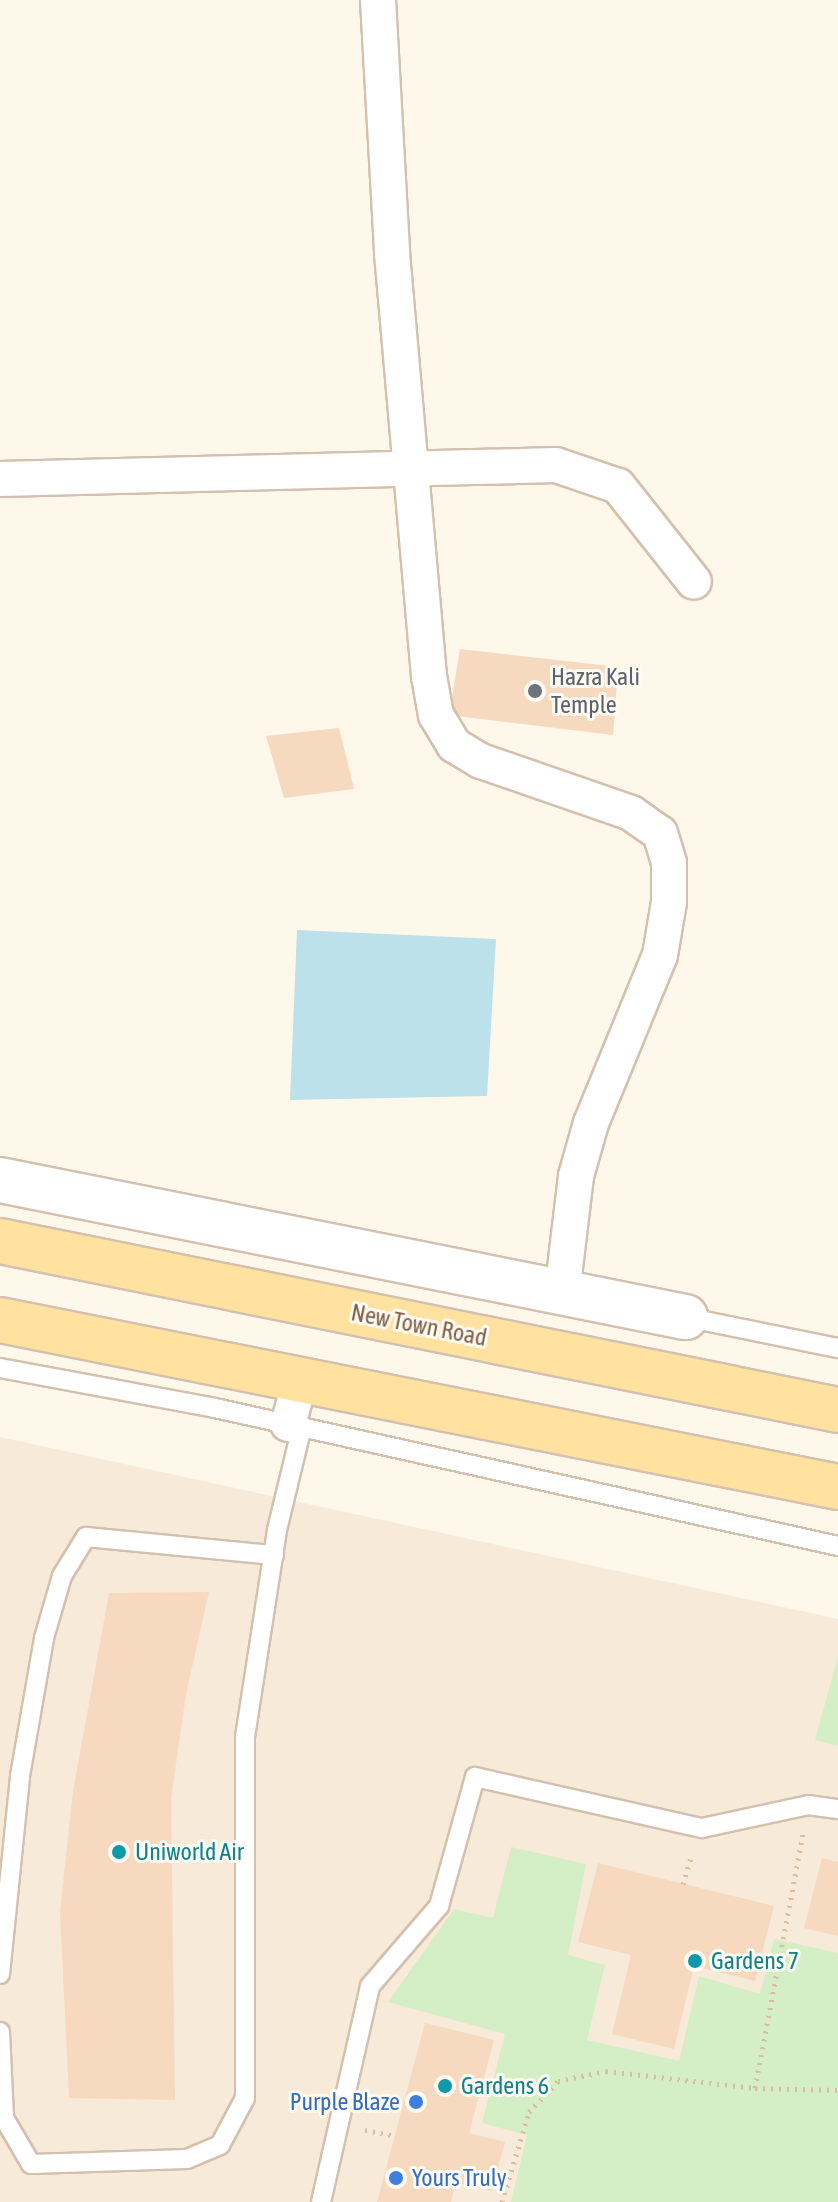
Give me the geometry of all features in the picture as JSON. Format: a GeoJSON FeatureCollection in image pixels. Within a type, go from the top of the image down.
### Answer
{"type":"FeatureCollection","features":[{"type":"Feature","properties":{"kind":"main road","name":"New Town Road"},"geometry":{"type":"LineString","coordinates":[[0,1241],[838,1410]]}},
{"type":"Feature","properties":{"kind":"main road"},"geometry":{"type":"LineString","coordinates":[[0,1320],[838,1487]]}},
{"type":"Feature","properties":{"kind":"street"},"geometry":{"type":"LineString","coordinates":[[378,0],[392,253],[429,676],[436,715],[454,745],[481,761],[631,813],[660,833],[669,863],[669,902],[660,955],[591,1123],[576,1176],[562,1293]]}},
{"type":"Feature","properties":{"kind":"street"},"geometry":{"type":"LineString","coordinates":[[0,479],[556,465],[618,486],[694,582]]}},
{"type":"Feature","properties":{"kind":"street"},"geometry":{"type":"LineString","coordinates":[[0,1180],[685,1317]]}},
{"type":"Feature","properties":{"kind":"street"},"geometry":{"type":"LineString","coordinates":[[295,1426],[301,1379]]}},
{"type":"Feature","properties":{"kind":"lane"},"geometry":{"type":"LineString","coordinates":[[685,1317],[838,1348]]}},
{"type":"Feature","properties":{"kind":"lane"},"geometry":{"type":"LineString","coordinates":[[0,1368],[295,1426],[838,1546]]}},
{"type":"Feature","properties":{"kind":"lane"},"geometry":{"type":"LineString","coordinates":[[0,2032],[4,2118],[31,2164],[187,2159],[220,2145],[245,2098],[245,1737],[295,1426]]}},
{"type":"Feature","properties":{"kind":"lane"},"geometry":{"type":"LineString","coordinates":[[0,1974],[20,1776],[44,1638],[62,1576],[86,1537],[274,1555]]}},
{"type":"Feature","properties":{"kind":"lane"},"geometry":{"type":"LineString","coordinates":[[321,2202],[370,1986],[439,1906],[475,1777],[702,1828],[808,1805],[838,1809]]}},
{"type":"Feature","properties":{"kind":"path"},"geometry":{"type":"LineString","coordinates":[[755,2088],[808,1805]]}},
{"type":"Feature","properties":{"kind":"path"},"geometry":{"type":"LineString","coordinates":[[683,1884],[690,1860]]}},
{"type":"Feature","properties":{"kind":"path"},"geometry":{"type":"LineString","coordinates":[[502,2202],[529,2112],[558,2081],[606,2071],[755,2088],[838,2090]]}},
{"type":"Feature","properties":{"kind":"path"},"geometry":{"type":"LineString","coordinates":[[369,2131],[395,2136]]}},
{"type":"Feature","properties":{"kind":"shaded area"},"geometry":{"type":"Polygon","coordinates":[[[0,1437],[838,1619],[838,2202],[0,2202],[0,1437]]]}},
{"type":"Feature","properties":{"kind":"green space"},"geometry":{"type":"Polygon","coordinates":[[[838,1656],[838,1746],[815,1740],[838,1656]]]}},
{"type":"Feature","properties":{"kind":"green space"},"geometry":{"type":"Polygon","coordinates":[[[511,1847],[586,1864],[568,1955],[605,1965],[587,2040],[679,2061],[699,1976],[760,1994],[774,1939],[838,1953],[838,2202],[511,2202],[527,2135],[482,2123],[505,2034],[388,2002],[454,1909],[493,1918],[511,1847]]]}},
{"type":"Feature","properties":{"kind":"water"},"geometry":{"type":"Polygon","coordinates":[[[297,930],[496,939],[487,1096],[290,1100],[297,930]]]}},
{"type":"Feature","properties":{"kind":"building","name":"Hazra Kali Temple"},"geometry":{"type":"Polygon","coordinates":[[[460,649],[618,667],[613,735],[449,715],[460,649]]]}},
{"type":"Feature","properties":{"kind":"building"},"geometry":{"type":"Polygon","coordinates":[[[339,728],[354,789],[284,798],[266,736],[339,728]]]}},
{"type":"Feature","properties":{"kind":"building","name":"Uniworld Air"},"geometry":{"type":"Polygon","coordinates":[[[209,1592],[186,1694],[171,1799],[175,2100],[69,2098],[60,1912],[73,1791],[109,1593],[209,1592]]]}},
{"type":"Feature","properties":{"kind":"building"},"geometry":{"type":"Polygon","coordinates":[[[822,1858],[838,1862],[838,1936],[804,1928],[822,1858]]]}},
{"type":"Feature","properties":{"kind":"building","name":"Gardens 7"},"geometry":{"type":"Polygon","coordinates":[[[598,1863],[774,1906],[755,1981],[694,1966],[674,2049],[612,2034],[631,1955],[578,1942],[598,1863]]]}},
{"type":"Feature","properties":{"kind":"building","name":"Gardens 6"},"geometry":{"type":"Polygon","coordinates":[[[425,2023],[494,2040],[469,2133],[505,2142],[492,2191],[456,2182],[451,2202],[377,2202],[425,2023]]]}},
{"type":"Feature","properties":{"kind":"place","name":"Hazra Kali Temple"},"geometry":{"type":"Point","coordinates":[535,691]}},
{"type":"Feature","properties":{"kind":"place","name":"Uniworld Air"},"geometry":{"type":"Point","coordinates":[119,1852]}},
{"type":"Feature","properties":{"kind":"place","name":"Gardens 7"},"geometry":{"type":"Point","coordinates":[695,1961]}},
{"type":"Feature","properties":{"kind":"place","name":"Gardens 6"},"geometry":{"type":"Point","coordinates":[445,2086]}},
{"type":"Feature","properties":{"kind":"place","name":"Purple Blaze"},"geometry":{"type":"Point","coordinates":[416,2102]}},
{"type":"Feature","properties":{"kind":"place","name":"Yours Truly"},"geometry":{"type":"Point","coordinates":[396,2178]}}]}
